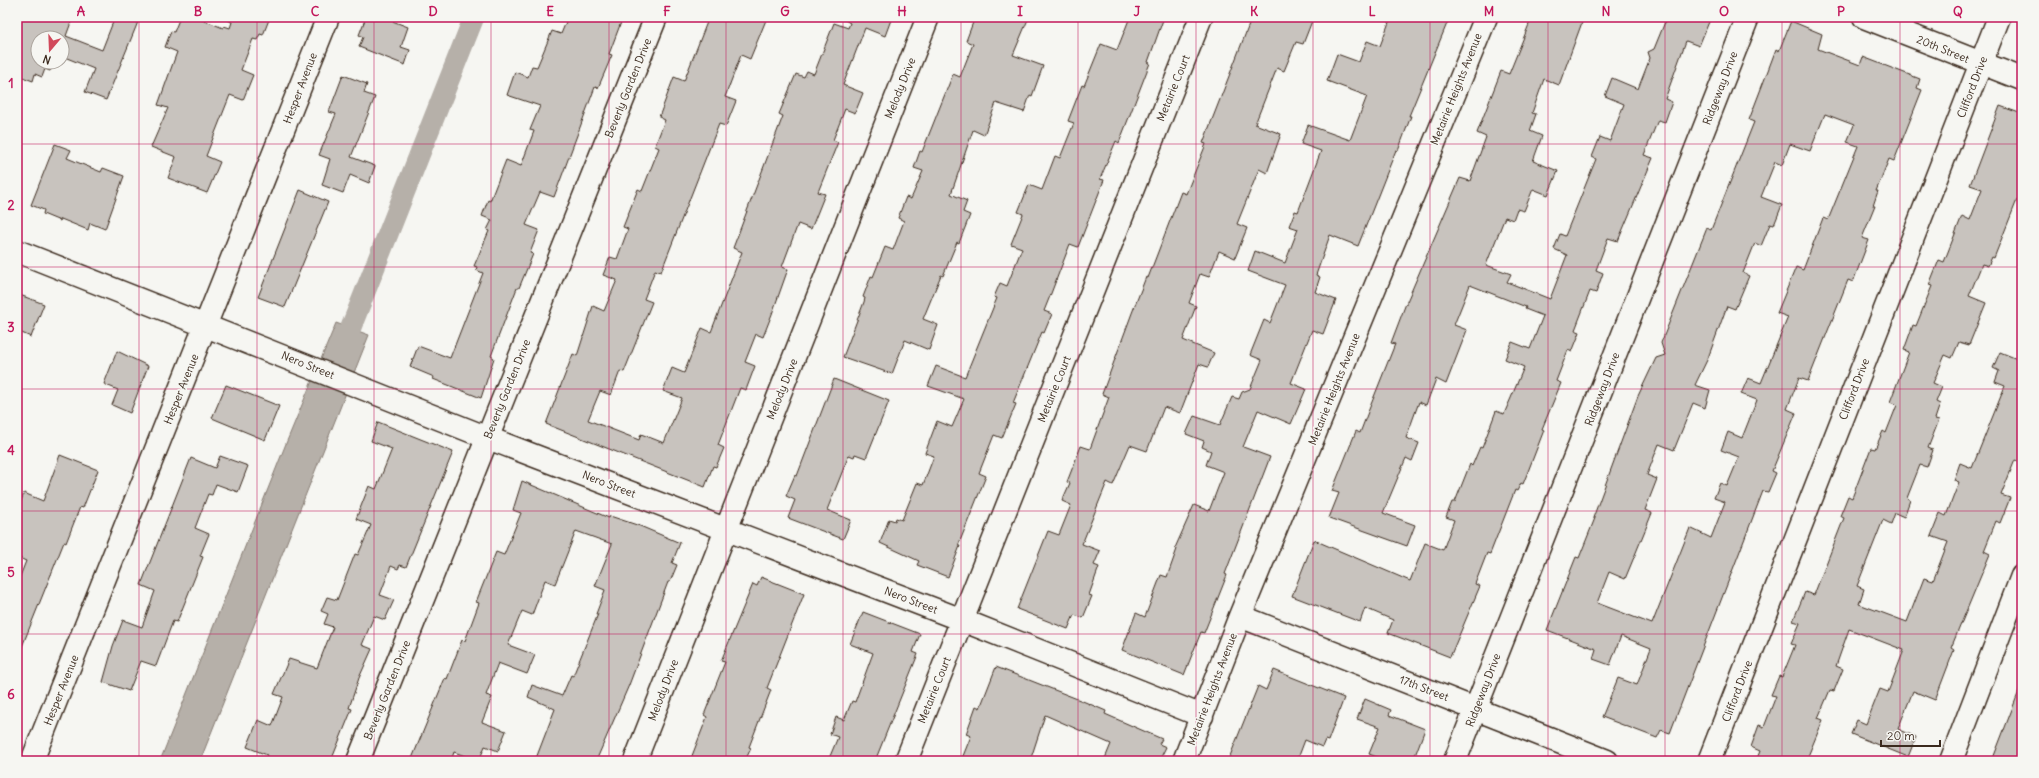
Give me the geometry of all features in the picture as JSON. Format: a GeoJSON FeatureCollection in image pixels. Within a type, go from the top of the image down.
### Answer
{"type":"FeatureCollection","features":[{"type":"Feature","properties":{"kind":"street","name":"Hesper Avenue"},"geometry":{"type":"LineString","coordinates":[[32,761],[207,325],[328,17]]}},
{"type":"Feature","properties":{"kind":"street","name":"Beverly Garden Drive"},"geometry":{"type":"LineString","coordinates":[[358,761],[656,17]]}},
{"type":"Feature","properties":{"kind":"street","name":"Melody Drive"},"geometry":{"type":"LineString","coordinates":[[635,761],[928,17]]}},
{"type":"Feature","properties":{"kind":"street","name":"Metairie Court"},"geometry":{"type":"LineString","coordinates":[[906,761],[1201,17]]}},
{"type":"Feature","properties":{"kind":"street","name":"Metairie Heights Avenue"},"geometry":{"type":"LineString","coordinates":[[1184,761],[1240,616],[1486,17]]}},
{"type":"Feature","properties":{"kind":"street","name":"Ridgeway Drive"},"geometry":{"type":"LineString","coordinates":[[1455,761],[1748,17]]}},
{"type":"Feature","properties":{"kind":"street","name":"20th Street"},"geometry":{"type":"LineString","coordinates":[[1864,17],[2022,79]]}},
{"type":"Feature","properties":{"kind":"street","name":"Clifford Drive"},"geometry":{"type":"LineString","coordinates":[[1710,761],[1999,17]]}},
{"type":"Feature","properties":{"kind":"street","name":"Nero Street"},"geometry":{"type":"LineString","coordinates":[[17,250],[488,438],[727,528],[1202,716]]}},
{"type":"Feature","properties":{"kind":"street"},"geometry":{"type":"LineString","coordinates":[[1951,761],[2022,576]]}},
{"type":"Feature","properties":{"kind":"street","name":"17th Street"},"geometry":{"type":"LineString","coordinates":[[1240,616],[1607,761]]}},
{"type":"Feature","properties":{"kind":"shaded area"},"geometry":{"type":"Polygon","coordinates":[[[336,323],[369,335],[200,761],[160,761],[287,441],[336,323]]]}},
{"type":"Feature","properties":{"kind":"building"},"geometry":{"type":"Polygon","coordinates":[[[17,17],[73,17],[68,30],[30,30],[30,70],[45,70],[42,77],[35,74],[33,81],[17,75],[17,17]]]}},
{"type":"Feature","properties":{"kind":"building"},"geometry":{"type":"Polygon","coordinates":[[[115,17],[140,17],[106,100],[85,92],[94,69],[70,59],[70,38],[102,50],[115,17]]]}},
{"type":"Feature","properties":{"kind":"building"},"geometry":{"type":"Polygon","coordinates":[[[180,17],[196,17],[223,28],[224,26],[230,28],[232,22],[221,17],[270,17],[263,35],[260,34],[257,40],[253,39],[241,70],[253,75],[243,100],[230,95],[206,156],[220,162],[207,193],[168,178],[176,157],[151,147],[168,108],[158,105],[177,52],[165,47],[171,31],[174,32],[180,17]]]}},
{"type":"Feature","properties":{"kind":"building"},"geometry":{"type":"Polygon","coordinates":[[[366,17],[382,17],[408,27],[401,47],[410,50],[405,65],[359,47],[363,37],[359,35],[366,17]]]}},
{"type":"Feature","properties":{"kind":"building"},"geometry":{"type":"Polygon","coordinates":[[[568,17],[623,17],[609,54],[612,55],[598,88],[595,87],[554,197],[540,192],[526,225],[539,230],[530,253],[533,254],[519,288],[517,288],[491,356],[494,358],[481,398],[433,379],[434,377],[410,367],[418,346],[450,358],[483,273],[476,270],[477,267],[474,266],[489,231],[487,230],[492,220],[482,216],[488,200],[490,201],[506,160],[521,166],[534,131],[530,130],[540,106],[507,95],[515,72],[528,77],[532,66],[537,67],[552,31],[561,34],[568,17]]]}},
{"type":"Feature","properties":{"kind":"building"},"geometry":{"type":"Polygon","coordinates":[[[709,17],[755,17],[766,20],[750,59],[741,55],[725,97],[736,101],[726,126],[719,124],[661,272],[655,270],[644,299],[652,302],[624,372],[620,371],[611,395],[600,391],[588,420],[639,440],[641,434],[664,443],[682,398],[663,391],[672,368],[684,373],[702,328],[711,332],[742,252],[733,248],[783,116],[779,114],[796,74],[804,77],[807,71],[814,74],[834,23],[848,28],[850,23],[840,17],[892,17],[885,36],[865,28],[843,85],[863,93],[855,113],[845,109],[833,140],[838,142],[818,192],[825,194],[811,229],[798,224],[782,267],[788,269],[772,314],[763,337],[756,334],[745,362],[755,366],[746,390],[740,388],[718,445],[724,448],[716,467],[713,466],[705,487],[546,424],[573,354],[577,356],[593,306],[604,311],[617,280],[603,275],[610,257],[617,259],[628,229],[623,227],[638,189],[642,191],[659,148],[655,146],[665,120],[659,117],[674,77],[684,81],[709,17]]]}},
{"type":"Feature","properties":{"kind":"building"},"geometry":{"type":"Polygon","coordinates":[[[975,17],[1029,17],[1013,55],[1043,66],[1032,96],[1030,95],[1024,112],[996,103],[984,135],[973,130],[951,194],[967,201],[963,212],[970,215],[959,243],[957,242],[943,276],[941,275],[923,319],[938,325],[929,350],[905,340],[892,374],[843,357],[864,302],[865,298],[863,297],[871,276],[873,277],[885,247],[893,250],[904,221],[898,218],[906,197],[911,199],[923,171],[914,168],[920,151],[922,152],[953,74],[960,77],[973,44],[966,41],[975,17]]]}},
{"type":"Feature","properties":{"kind":"building"},"geometry":{"type":"Polygon","coordinates":[[[1130,17],[1164,17],[1148,62],[1150,63],[1119,143],[1116,141],[1100,179],[1104,180],[1078,247],[1070,244],[1044,311],[1052,314],[1044,333],[1042,332],[1013,403],[1016,404],[1002,438],[994,435],[979,473],[986,476],[958,546],[960,546],[948,577],[917,565],[919,561],[880,543],[889,519],[895,521],[896,518],[902,520],[917,483],[923,485],[934,456],[925,453],[937,421],[952,427],[964,399],[928,386],[936,366],[965,377],[997,298],[994,297],[1000,283],[1007,286],[1022,248],[1011,244],[1023,214],[1018,212],[1029,185],[1042,190],[1055,156],[1060,158],[1074,123],[1068,121],[1082,85],[1084,86],[1101,44],[1117,50],[1130,17]]]}},
{"type":"Feature","properties":{"kind":"building"},"geometry":{"type":"Polygon","coordinates":[[[1252,17],[1301,17],[1312,21],[1303,44],[1296,42],[1284,71],[1277,68],[1255,124],[1281,134],[1267,173],[1259,169],[1237,224],[1247,228],[1235,258],[1219,251],[1209,277],[1200,274],[1189,303],[1196,306],[1183,340],[1214,353],[1208,367],[1199,364],[1180,413],[1164,407],[1147,451],[1130,445],[1113,485],[1107,482],[1082,544],[1100,551],[1094,565],[1099,567],[1089,595],[1092,596],[1083,618],[1074,615],[1068,629],[1017,609],[1048,531],[1059,535],[1071,505],[1062,501],[1070,483],[1067,482],[1081,446],[1090,449],[1109,397],[1102,394],[1132,313],[1146,277],[1148,278],[1181,192],[1186,194],[1206,144],[1203,143],[1252,17]]]}},
{"type":"Feature","properties":{"kind":"building"},"geometry":{"type":"Polygon","coordinates":[[[1391,17],[1437,17],[1448,21],[1409,116],[1411,116],[1398,151],[1396,150],[1358,246],[1330,235],[1316,275],[1320,277],[1315,292],[1336,300],[1323,334],[1312,330],[1291,383],[1306,389],[1291,424],[1258,410],[1243,447],[1270,457],[1225,574],[1227,575],[1204,633],[1201,632],[1184,675],[1122,650],[1136,613],[1145,617],[1161,575],[1167,577],[1177,549],[1175,548],[1194,505],[1209,511],[1224,472],[1206,465],[1211,451],[1202,447],[1204,441],[1186,434],[1194,416],[1220,425],[1232,397],[1239,399],[1242,392],[1250,389],[1262,360],[1250,355],[1264,320],[1270,323],[1285,285],[1248,271],[1255,251],[1285,263],[1298,229],[1289,226],[1295,211],[1298,212],[1321,151],[1301,144],[1308,125],[1350,140],[1367,96],[1327,81],[1337,54],[1359,62],[1367,41],[1380,46],[1391,17]]]}},
{"type":"Feature","properties":{"kind":"building"},"geometry":{"type":"Polygon","coordinates":[[[1532,17],[1584,17],[1559,85],[1544,79],[1532,113],[1536,114],[1530,131],[1542,136],[1533,161],[1558,171],[1548,195],[1533,189],[1524,211],[1517,209],[1513,220],[1505,217],[1486,265],[1511,274],[1507,282],[1550,299],[1567,255],[1554,249],[1560,234],[1565,236],[1596,159],[1592,157],[1600,137],[1610,141],[1624,104],[1605,96],[1612,78],[1638,89],[1650,58],[1648,52],[1654,49],[1667,17],[1711,17],[1699,46],[1686,41],[1665,99],[1672,102],[1665,122],[1658,120],[1644,155],[1653,158],[1618,241],[1608,238],[1596,270],[1603,273],[1596,293],[1590,291],[1575,330],[1580,332],[1572,352],[1568,350],[1556,381],[1561,383],[1542,429],[1544,430],[1523,484],[1521,483],[1517,491],[1515,490],[1490,554],[1487,553],[1475,584],[1480,586],[1450,657],[1388,633],[1393,620],[1365,608],[1360,622],[1292,596],[1314,540],[1410,581],[1425,543],[1443,550],[1454,520],[1446,517],[1452,502],[1455,502],[1470,464],[1472,466],[1480,447],[1482,448],[1496,411],[1504,414],[1524,367],[1505,359],[1512,342],[1530,349],[1543,316],[1525,309],[1526,307],[1470,285],[1454,325],[1467,330],[1446,384],[1436,379],[1426,405],[1419,402],[1406,438],[1419,443],[1412,461],[1406,458],[1383,513],[1415,525],[1407,546],[1329,518],[1339,493],[1332,491],[1356,431],[1360,433],[1395,344],[1391,343],[1405,306],[1460,178],[1470,181],[1486,137],[1477,133],[1501,71],[1509,74],[1532,17]]]}},
{"type":"Feature","properties":{"kind":"building"},"geometry":{"type":"Polygon","coordinates":[[[1791,21],[1822,34],[1818,49],[1860,65],[1863,57],[1920,79],[1917,88],[1922,90],[1894,161],[1889,159],[1876,191],[1878,191],[1873,206],[1875,206],[1862,238],[1869,240],[1853,282],[1848,280],[1808,381],[1799,378],[1787,409],[1796,413],[1772,471],[1776,473],[1768,492],[1763,491],[1670,733],[1661,730],[1657,738],[1602,717],[1618,678],[1637,685],[1651,648],[1621,636],[1610,665],[1593,659],[1596,649],[1547,630],[1576,557],[1579,558],[1595,518],[1593,518],[1638,396],[1656,358],[1665,355],[1661,343],[1707,228],[1711,230],[1754,122],[1749,120],[1776,49],[1779,51],[1791,21]],[[1825,114],[1810,151],[1790,144],[1782,165],[1775,162],[1761,197],[1782,205],[1774,225],[1770,224],[1761,246],[1755,243],[1743,273],[1749,276],[1735,309],[1727,306],[1708,358],[1695,385],[1710,390],[1705,408],[1693,403],[1674,450],[1659,444],[1647,475],[1657,479],[1645,510],[1652,513],[1625,579],[1609,572],[1597,603],[1652,624],[1690,528],[1711,538],[1725,502],[1714,498],[1720,483],[1727,486],[1739,457],[1721,450],[1728,432],[1742,438],[1757,400],[1741,394],[1748,378],[1761,383],[1788,317],[1777,313],[1796,267],[1803,270],[1823,218],[1828,220],[1858,146],[1847,142],[1854,125],[1825,114]]]}},
{"type":"Feature","properties":{"kind":"building"},"geometry":{"type":"Polygon","coordinates":[[[343,75],[367,84],[364,93],[375,97],[351,157],[375,166],[369,183],[350,175],[343,193],[322,185],[330,159],[319,155],[336,114],[329,112],[343,75]]]}},
{"type":"Feature","properties":{"kind":"building"},"geometry":{"type":"Polygon","coordinates":[[[2000,106],[2022,114],[2022,202],[2017,200],[1994,258],[1992,257],[1988,266],[1982,264],[1969,296],[1986,303],[1969,345],[1959,342],[1952,358],[1945,355],[1933,383],[1942,387],[1936,402],[1940,404],[1935,419],[1939,420],[1928,448],[1933,450],[1927,467],[1920,465],[1907,498],[1910,500],[1904,517],[1895,513],[1891,524],[1883,520],[1857,586],[1864,589],[1859,604],[1907,622],[1924,578],[1933,581],[1948,542],[1931,536],[1940,513],[1946,516],[1959,482],[1954,480],[1960,463],[1972,468],[2005,386],[1995,382],[1999,371],[1993,368],[2000,352],[2022,361],[2022,463],[2015,460],[2001,495],[2010,498],[2000,523],[1996,521],[1984,551],[1990,554],[1951,648],[1954,650],[1935,700],[1913,691],[1898,729],[1916,737],[1908,757],[1851,734],[1857,720],[1866,724],[1880,689],[1888,692],[1904,650],[1849,629],[1836,666],[1843,669],[1834,691],[1830,690],[1818,718],[1823,720],[1806,761],[1756,761],[1760,751],[1751,747],[1759,725],[1764,727],[1776,696],[1771,695],[1779,676],[1782,677],[1795,645],[1791,644],[1800,623],[1793,621],[1805,592],[1814,595],[1844,518],[1840,516],[1848,496],[1852,498],[1871,448],[1875,449],[1883,431],[1886,433],[1897,405],[1890,402],[1909,352],[1904,350],[1913,325],[1916,326],[1932,286],[1929,285],[1939,260],[1944,262],[1962,216],[1970,220],[1982,189],[1970,185],[2000,106]]]}},
{"type":"Feature","properties":{"kind":"building"},"geometry":{"type":"Polygon","coordinates":[[[55,144],[71,150],[67,158],[101,172],[103,168],[124,176],[105,229],[90,223],[88,230],[61,219],[60,221],[43,214],[44,210],[31,205],[55,144]]]}},
{"type":"Feature","properties":{"kind":"building"},"geometry":{"type":"Polygon","coordinates":[[[300,190],[328,202],[285,307],[258,297],[300,190]]]}},
{"type":"Feature","properties":{"kind":"building"},"geometry":{"type":"Polygon","coordinates":[[[17,294],[44,304],[31,337],[17,331],[17,294]]]}},
{"type":"Feature","properties":{"kind":"building"},"geometry":{"type":"Polygon","coordinates":[[[117,351],[148,366],[130,413],[112,405],[118,390],[104,384],[117,351]]]}},
{"type":"Feature","properties":{"kind":"building"},"geometry":{"type":"Polygon","coordinates":[[[834,379],[889,401],[866,458],[855,454],[854,457],[849,455],[827,510],[851,520],[843,539],[788,518],[795,500],[786,496],[795,475],[797,476],[834,379]]]}},
{"type":"Feature","properties":{"kind":"building"},"geometry":{"type":"Polygon","coordinates":[[[226,385],[279,406],[265,440],[212,418],[226,385]]]}},
{"type":"Feature","properties":{"kind":"building"},"geometry":{"type":"Polygon","coordinates":[[[378,422],[453,452],[406,567],[400,565],[398,569],[391,566],[380,595],[394,600],[385,620],[374,616],[362,645],[372,649],[359,678],[349,708],[352,709],[331,761],[264,761],[267,755],[247,747],[258,720],[272,726],[283,697],[274,694],[289,659],[317,668],[333,627],[324,624],[328,614],[321,611],[327,597],[337,600],[355,554],[358,555],[371,525],[356,519],[369,486],[376,489],[392,449],[371,441],[378,422]]]}},
{"type":"Feature","properties":{"kind":"building"},"geometry":{"type":"Polygon","coordinates":[[[60,455],[98,470],[83,508],[80,507],[66,543],[64,542],[17,659],[17,584],[26,561],[17,557],[17,511],[24,493],[43,501],[60,455]]]}},
{"type":"Feature","properties":{"kind":"building"},"geometry":{"type":"Polygon","coordinates":[[[220,456],[248,466],[238,492],[216,484],[212,495],[208,494],[195,528],[209,534],[200,556],[203,557],[177,622],[173,621],[156,666],[141,661],[129,691],[103,682],[113,646],[123,620],[142,627],[155,591],[141,585],[191,458],[215,468],[220,456]]]}},
{"type":"Feature","properties":{"kind":"building"},"geometry":{"type":"Polygon","coordinates":[[[522,481],[609,518],[610,516],[640,526],[680,543],[672,563],[677,565],[670,582],[668,582],[629,685],[596,761],[535,761],[555,709],[528,697],[532,685],[562,696],[571,675],[573,676],[598,614],[596,614],[605,590],[595,586],[612,544],[576,531],[555,584],[545,580],[532,615],[522,611],[508,645],[535,655],[527,674],[498,663],[486,695],[492,697],[482,722],[506,731],[498,751],[485,746],[479,761],[454,752],[451,761],[411,761],[445,678],[447,679],[462,640],[465,641],[479,603],[476,602],[496,552],[504,555],[521,513],[513,510],[522,481]]]}},
{"type":"Feature","properties":{"kind":"building"},"geometry":{"type":"Polygon","coordinates":[[[761,577],[804,594],[767,688],[771,690],[749,747],[751,748],[745,761],[690,761],[707,717],[704,715],[725,662],[721,661],[753,584],[757,586],[761,577]]]}},
{"type":"Feature","properties":{"kind":"building"},"geometry":{"type":"Polygon","coordinates":[[[863,612],[920,634],[913,652],[918,654],[875,761],[828,761],[838,737],[830,734],[836,717],[844,720],[852,701],[855,702],[873,653],[850,644],[863,612]]]}},
{"type":"Feature","properties":{"kind":"building"},"geometry":{"type":"Polygon","coordinates":[[[996,667],[1106,711],[1105,714],[1162,739],[1159,744],[1166,747],[1159,761],[1104,761],[1111,744],[1045,715],[1030,761],[961,761],[971,736],[966,734],[976,706],[980,708],[996,667]]]}},
{"type":"Feature","properties":{"kind":"building"},"geometry":{"type":"Polygon","coordinates":[[[1274,670],[1344,698],[1328,741],[1325,740],[1322,747],[1305,740],[1297,761],[1228,761],[1258,686],[1266,690],[1274,670]]]}},
{"type":"Feature","properties":{"kind":"building"},"geometry":{"type":"Polygon","coordinates":[[[2021,686],[2022,761],[1992,761],[2021,686]]]}},
{"type":"Feature","properties":{"kind":"building"},"geometry":{"type":"Polygon","coordinates":[[[1365,699],[1391,710],[1389,715],[1425,729],[1413,761],[1387,761],[1369,754],[1380,727],[1357,719],[1365,699]]]}},
{"type":"Feature","properties":{"kind":"waterway"},"geometry":{"type":"LineString","coordinates":[[340,355],[474,17]]}}]}
